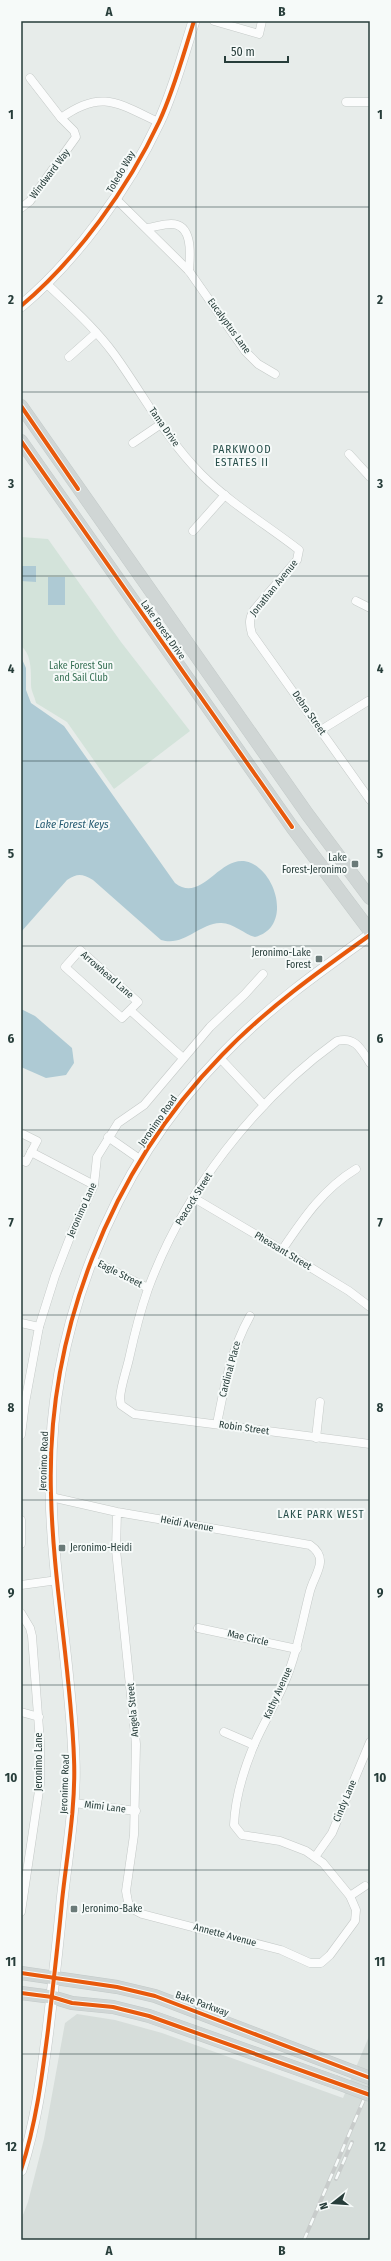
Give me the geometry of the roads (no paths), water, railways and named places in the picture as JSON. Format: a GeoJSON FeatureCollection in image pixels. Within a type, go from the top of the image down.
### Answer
{"type":"FeatureCollection","features":[{"type":"Feature","properties":{"kind":"main road","name":"Toledo Way"},"geometry":{"type":"LineString","coordinates":[[21,306],[47,284],[116,199],[158,122],[170,96],[194,21]]}},
{"type":"Feature","properties":{"kind":"main road","name":"Lake Forest Drive"},"geometry":{"type":"LineString","coordinates":[[21,406],[308,815],[370,898]]}},
{"type":"Feature","properties":{"kind":"main road","name":"Lake Forest Drive"},"geometry":{"type":"LineString","coordinates":[[21,441],[287,821],[370,931]]}},
{"type":"Feature","properties":{"kind":"main road","name":"Jeronimo Road"},"geometry":{"type":"LineString","coordinates":[[21,2170],[36,2109],[55,1977],[74,1803],[72,1714],[51,1497],[52,1432],[67,1339],[77,1300],[108,1222],[141,1160],[175,1109],[219,1057],[293,990],[370,935]]}},
{"type":"Feature","properties":{"kind":"main road","name":"Bake Parkway"},"geometry":{"type":"LineString","coordinates":[[21,1973],[117,1987],[155,1996],[370,2078]]}},
{"type":"Feature","properties":{"kind":"main road"},"geometry":{"type":"LineString","coordinates":[[21,1993],[52,1997],[72,2003],[113,2007],[149,2016],[370,2095]]}},
{"type":"Feature","properties":{"kind":"street"},"geometry":{"type":"LineString","coordinates":[[214,21],[259,34],[262,21]]}},
{"type":"Feature","properties":{"kind":"street"},"geometry":{"type":"LineString","coordinates":[[30,78],[61,118],[81,104],[100,102],[120,104],[158,122]]}},
{"type":"Feature","properties":{"kind":"street"},"geometry":{"type":"LineString","coordinates":[[346,102],[370,102]]}},
{"type":"Feature","properties":{"kind":"street","name":"Windward Way"},"geometry":{"type":"LineString","coordinates":[[21,208],[30,201],[76,137],[74,131],[61,118]]}},
{"type":"Feature","properties":{"kind":"street","name":"Eucalyptus Lane"},"geometry":{"type":"LineString","coordinates":[[116,199],[189,271],[245,351],[258,364],[275,374]]}},
{"type":"Feature","properties":{"kind":"street"},"geometry":{"type":"LineString","coordinates":[[147,228],[173,224],[180,227],[185,232],[192,252],[189,271]]}},
{"type":"Feature","properties":{"kind":"street","name":"Tama Drive"},"geometry":{"type":"LineString","coordinates":[[47,284],[96,333],[113,353],[161,424],[201,474],[224,495],[300,550]]}},
{"type":"Feature","properties":{"kind":"street"},"geometry":{"type":"LineString","coordinates":[[70,357],[96,333]]}},
{"type":"Feature","properties":{"kind":"street"},"geometry":{"type":"LineString","coordinates":[[132,443],[161,424]]}},
{"type":"Feature","properties":{"kind":"street"},"geometry":{"type":"LineString","coordinates":[[349,454],[370,477]]}},
{"type":"Feature","properties":{"kind":"street"},"geometry":{"type":"LineString","coordinates":[[193,531],[224,495]]}},
{"type":"Feature","properties":{"kind":"street","name":"Jonathan Avenue"},"geometry":{"type":"LineString","coordinates":[[249,626],[250,617],[254,610],[297,560],[300,550]]}},
{"type":"Feature","properties":{"kind":"street"},"geometry":{"type":"LineString","coordinates":[[356,601],[370,608]]}},
{"type":"Feature","properties":{"kind":"street","name":"Debra Street"},"geometry":{"type":"LineString","coordinates":[[249,626],[252,634],[370,800]]}},
{"type":"Feature","properties":{"kind":"street"},"geometry":{"type":"LineString","coordinates":[[321,730],[368,701]]}},
{"type":"Feature","properties":{"kind":"street","name":"Arrowhead Lane"},"geometry":{"type":"LineString","coordinates":[[80,950],[138,1002],[130,1010],[122,1018],[65,967],[80,950]]}},
{"type":"Feature","properties":{"kind":"street","name":"Jeronimo Lane"},"geometry":{"type":"LineString","coordinates":[[21,1435],[24,1404],[39,1327],[55,1276],[72,1232],[94,1185],[97,1157],[108,1137],[121,1119],[144,1104],[183,1058],[263,974]]}},
{"type":"Feature","properties":{"kind":"street","name":"Arrowhead Lane"},"geometry":{"type":"LineString","coordinates":[[130,1010],[183,1058]]}},
{"type":"Feature","properties":{"kind":"street","name":"Peacock Street"},"geometry":{"type":"LineString","coordinates":[[121,1405],[121,1390],[148,1288],[176,1228],[219,1161],[264,1105],[328,1048],[342,1039],[350,1039],[356,1043],[370,1063]]}},
{"type":"Feature","properties":{"kind":"street"},"geometry":{"type":"LineString","coordinates":[[219,1057],[264,1105]]}},
{"type":"Feature","properties":{"kind":"street"},"geometry":{"type":"LineString","coordinates":[[21,1133],[37,1141],[26,1162],[21,1160]]}},
{"type":"Feature","properties":{"kind":"street"},"geometry":{"type":"LineString","coordinates":[[108,1137],[141,1160]]}},
{"type":"Feature","properties":{"kind":"street"},"geometry":{"type":"LineString","coordinates":[[31,1152],[94,1185]]}},
{"type":"Feature","properties":{"kind":"street"},"geometry":{"type":"LineString","coordinates":[[282,1250],[325,1192],[340,1179],[356,1169]]}},
{"type":"Feature","properties":{"kind":"street","name":"Pheasant Street"},"geometry":{"type":"LineString","coordinates":[[194,1198],[369,1304]]}},
{"type":"Feature","properties":{"kind":"street","name":"Eagle Street"},"geometry":{"type":"LineString","coordinates":[[92,1260],[148,1288]]}},
{"type":"Feature","properties":{"kind":"street","name":"Cardinal Place"},"geometry":{"type":"LineString","coordinates":[[217,1424],[224,1385],[238,1337],[250,1316]]}},
{"type":"Feature","properties":{"kind":"street"},"geometry":{"type":"LineString","coordinates":[[21,1323],[39,1327]]}},
{"type":"Feature","properties":{"kind":"street"},"geometry":{"type":"LineString","coordinates":[[316,1438],[320,1402]]}},
{"type":"Feature","properties":{"kind":"street","name":"Robin Street"},"geometry":{"type":"LineString","coordinates":[[121,1405],[134,1414],[370,1444]]}},
{"type":"Feature","properties":{"kind":"street","name":"Heidi Avenue"},"geometry":{"type":"LineString","coordinates":[[51,1497],[117,1512],[310,1545],[316,1549],[319,1556]]}},
{"type":"Feature","properties":{"kind":"street","name":"Angela Street"},"geometry":{"type":"LineString","coordinates":[[117,1512],[116,1550],[136,1744],[136,1811],[126,1891],[129,1907]]}},
{"type":"Feature","properties":{"kind":"street"},"geometry":{"type":"LineString","coordinates":[[21,1520],[21,1544]]}},
{"type":"Feature","properties":{"kind":"street","name":"Kathy Avenue"},"geometry":{"type":"LineString","coordinates":[[316,1857],[294,1846],[274,1839],[242,1834],[236,1829],[234,1824],[245,1772],[254,1745],[284,1684],[297,1650],[311,1589],[318,1572],[319,1556]]}},
{"type":"Feature","properties":{"kind":"street"},"geometry":{"type":"LineString","coordinates":[[21,1586],[58,1580]]}},
{"type":"Feature","properties":{"kind":"street","name":"Jeronimo Lane"},"geometry":{"type":"LineString","coordinates":[[21,1613],[30,1628],[32,1636],[39,1717],[38,1802],[21,1912]]}},
{"type":"Feature","properties":{"kind":"street","name":"Mae Circle"},"geometry":{"type":"LineString","coordinates":[[198,1628],[297,1650]]}},
{"type":"Feature","properties":{"kind":"street"},"geometry":{"type":"LineString","coordinates":[[21,1712],[39,1717]]}},
{"type":"Feature","properties":{"kind":"street"},"geometry":{"type":"LineString","coordinates":[[224,1732],[254,1745]]}},
{"type":"Feature","properties":{"kind":"street","name":"Cindy Lane"},"geometry":{"type":"LineString","coordinates":[[316,1857],[332,1833],[370,1742]]}},
{"type":"Feature","properties":{"kind":"street","name":"Mimi Lane"},"geometry":{"type":"LineString","coordinates":[[74,1803],[136,1811]]}},
{"type":"Feature","properties":{"kind":"street"},"geometry":{"type":"LineString","coordinates":[[316,1857],[350,1896],[365,1886]]}},
{"type":"Feature","properties":{"kind":"street","name":"Annette Avenue"},"geometry":{"type":"LineString","coordinates":[[129,1907],[142,1914],[273,1948],[310,1963],[321,1963],[330,1955],[355,1920],[356,1910],[350,1896]]}},
{"type":"Feature","properties":{"kind":"water"},"geometry":{"type":"Polygon","coordinates":[[[21,566],[36,566],[36,582],[21,581],[21,566]]]}},
{"type":"Feature","properties":{"kind":"water"},"geometry":{"type":"Polygon","coordinates":[[[48,577],[65,577],[65,605],[48,605],[48,577]]]}},
{"type":"Feature","properties":{"kind":"water","name":"Lake Forest Keys"},"geometry":{"type":"Polygon","coordinates":[[[21,657],[26,668],[26,690],[31,703],[64,726],[175,883],[185,888],[194,887],[203,883],[221,869],[240,861],[251,863],[260,869],[268,878],[274,889],[277,901],[277,913],[273,923],[266,932],[255,937],[229,924],[220,923],[212,924],[184,938],[169,941],[161,940],[93,880],[86,876],[77,875],[67,880],[21,932],[21,657]]]}},
{"type":"Feature","properties":{"kind":"water"},"geometry":{"type":"Polygon","coordinates":[[[21,1009],[35,1016],[72,1048],[74,1063],[66,1075],[46,1078],[21,1067],[21,1009]]]}},
{"type":"Feature","properties":{"kind":"railway"},"geometry":{"type":"LineString","coordinates":[[304,2240],[370,2085]]}},
{"type":"Feature","properties":{"kind":"railway"},"geometry":{"type":"LineString","coordinates":[[336,2179],[352,2142]]}},
{"type":"Feature","properties":{"kind":"place","name":"Lake Forest-Jeronimo"},"geometry":{"type":"Point","coordinates":[355,864]}},
{"type":"Feature","properties":{"kind":"place","name":"Jeronimo-Lake Forest"},"geometry":{"type":"Point","coordinates":[319,959]}},
{"type":"Feature","properties":{"kind":"place","name":"Jeronimo-Heidi"},"geometry":{"type":"Point","coordinates":[62,1548]}},
{"type":"Feature","properties":{"kind":"place","name":"Jeronimo-Bake"},"geometry":{"type":"Point","coordinates":[74,1909]}},
{"type":"Feature","properties":{"kind":"district","name":"PARKWOOD ESTATES II"},"geometry":{"type":"Point","coordinates":[242,455]}},
{"type":"Feature","properties":{"kind":"district","name":"LAKE PARK WEST"},"geometry":{"type":"Point","coordinates":[321,1514]}},
{"type":"Feature","properties":{"kind":"park label","name":"Lake Forest Sun and Sail Club"},"geometry":{"type":"Point","coordinates":[81,672]}}]}
